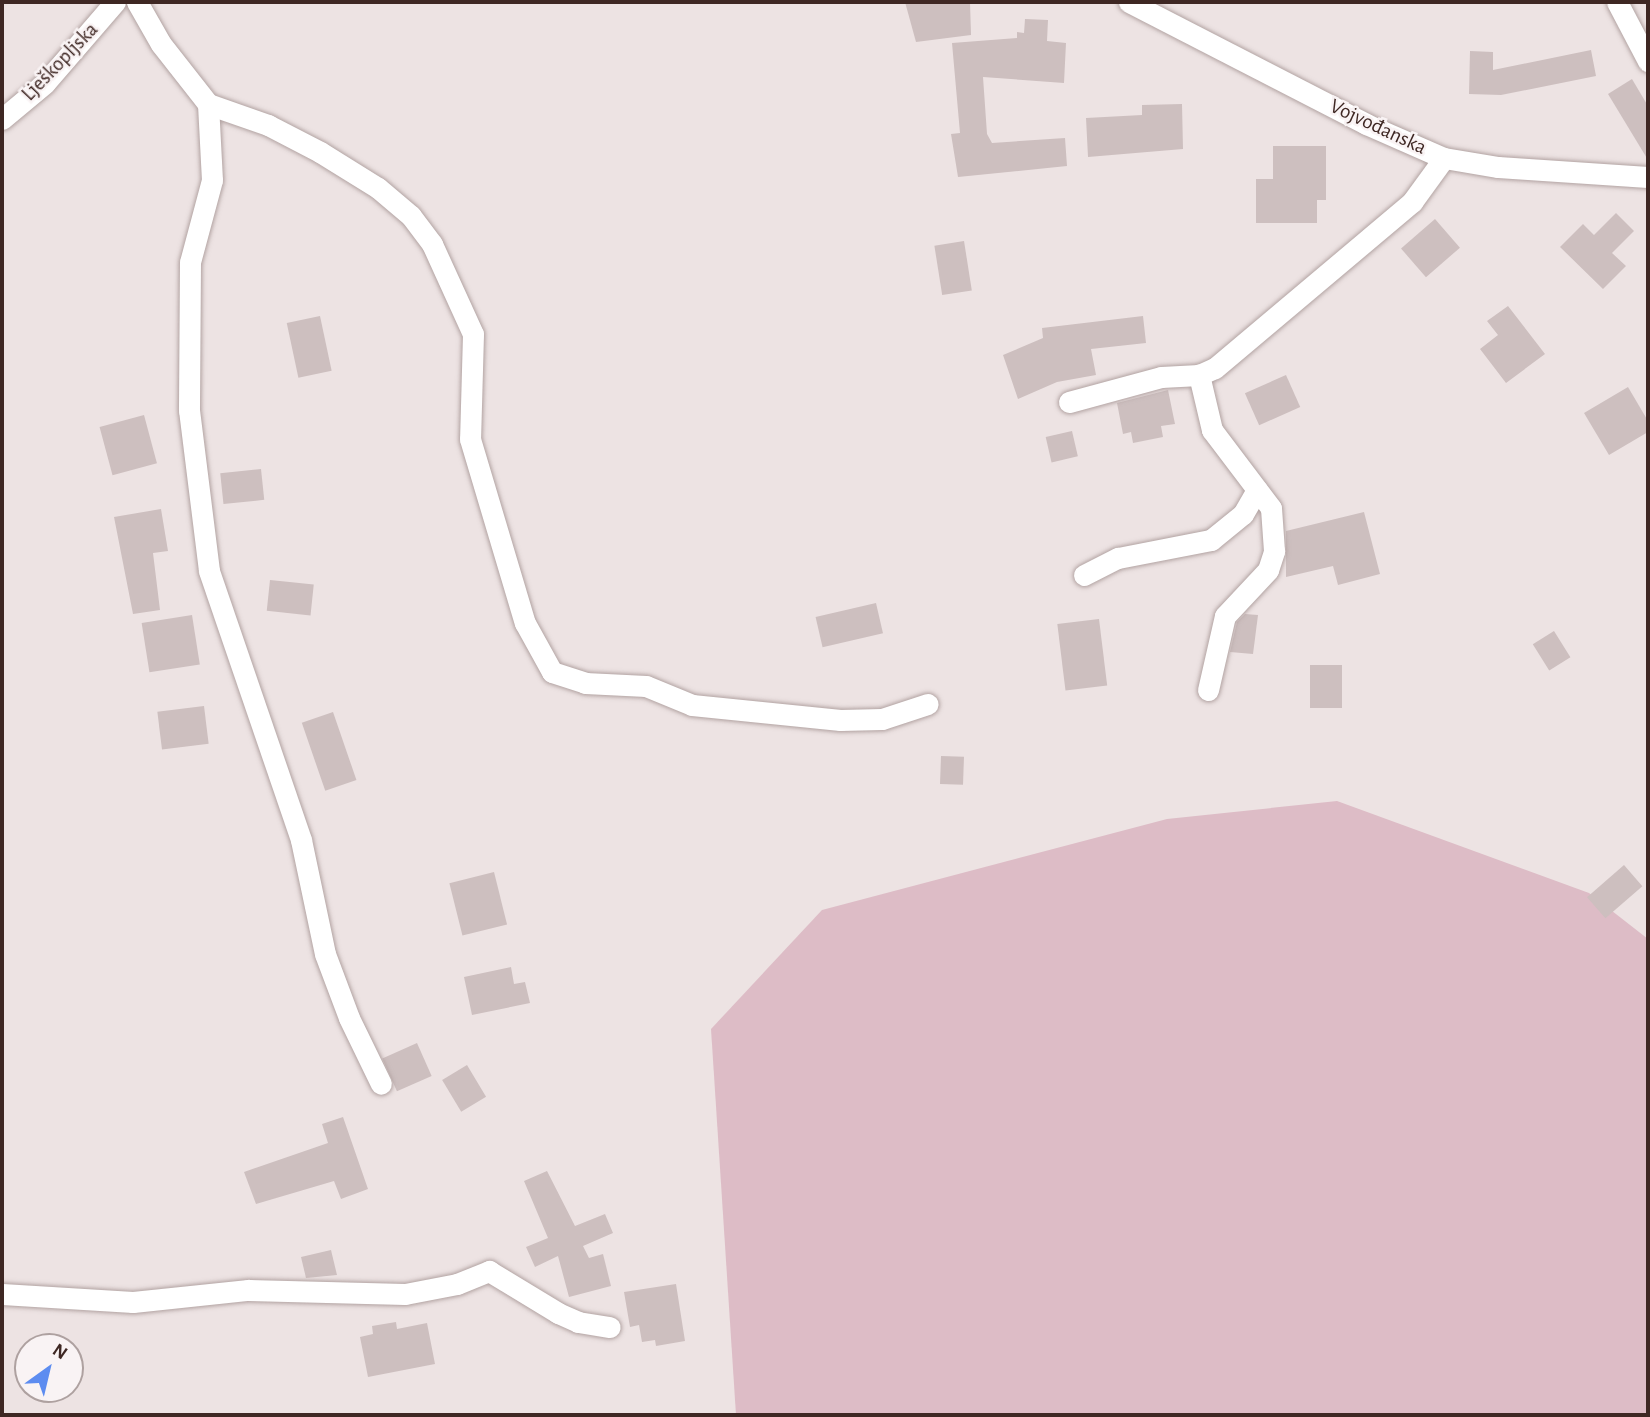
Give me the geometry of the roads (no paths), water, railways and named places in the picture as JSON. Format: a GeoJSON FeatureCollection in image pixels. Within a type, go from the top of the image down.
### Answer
{"type":"FeatureCollection","features":[{"type":"Feature","properties":{"kind":"street","name":"Lješkopljska"},"geometry":{"type":"LineString","coordinates":[[2,120],[45,83],[115,2]]}},
{"type":"Feature","properties":{"kind":"street"},"geometry":{"type":"LineString","coordinates":[[136,2],[162,44],[208,104],[268,125],[343,166],[411,216],[432,244],[473,334],[470,439],[526,623],[552,672],[585,683],[646,686],[692,705],[840,720],[882,719],[928,704]]}},
{"type":"Feature","properties":{"kind":"street","name":"Vojvođanska"},"geometry":{"type":"LineString","coordinates":[[1129,2],[1366,124],[1444,158],[1509,168],[1648,177]]}},
{"type":"Feature","properties":{"kind":"street"},"geometry":{"type":"LineString","coordinates":[[1617,2],[1648,61]]}},
{"type":"Feature","properties":{"kind":"street"},"geometry":{"type":"LineString","coordinates":[[208,104],[212,180],[190,262],[188,410],[208,571],[301,840],[325,954],[349,1018],[381,1084]]}},
{"type":"Feature","properties":{"kind":"street"},"geometry":{"type":"LineString","coordinates":[[1069,402],[1161,377],[1199,375],[1215,368],[1412,202],[1444,158]]}},
{"type":"Feature","properties":{"kind":"street"},"geometry":{"type":"LineString","coordinates":[[1199,375],[1212,429],[1271,508],[1272,562],[1225,616],[1208,690]]}},
{"type":"Feature","properties":{"kind":"street"},"geometry":{"type":"LineString","coordinates":[[1084,575],[1118,558],[1211,540],[1243,514],[1257,490]]}},
{"type":"Feature","properties":{"kind":"street"},"geometry":{"type":"LineString","coordinates":[[2,1294],[133,1302],[248,1290],[405,1294],[457,1284],[488,1271],[558,1313],[578,1322],[610,1327]]}}]}
